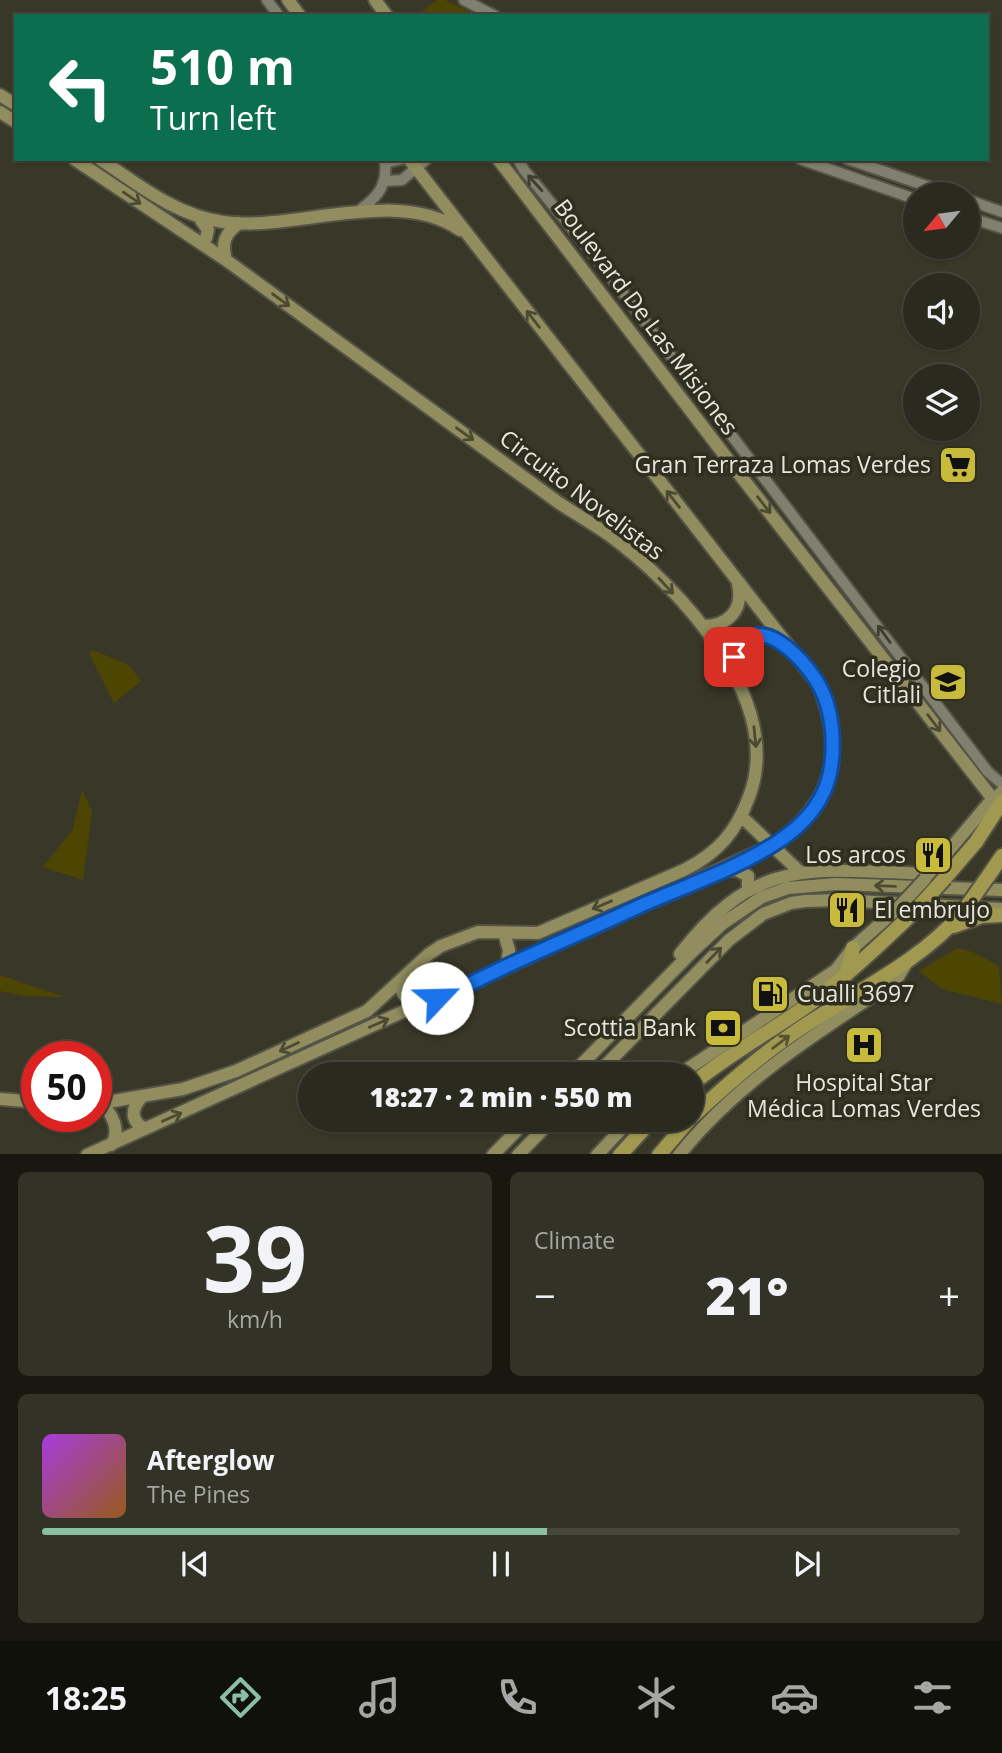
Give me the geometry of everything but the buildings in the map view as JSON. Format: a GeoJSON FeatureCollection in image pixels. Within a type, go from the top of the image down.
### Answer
{"type":"FeatureCollection","features":[{"type":"Feature","properties":{"kind":"main road","name":"Circuito Novelistas"},"geometry":{"type":"LineString","coordinates":[[77,161],[226,260],[559,503],[610,536],[658,578],[703,626],[733,673],[753,719],[757,765],[752,790],[742,817],[726,840],[705,860],[543,931],[525,935],[484,932],[469,935],[429,954],[399,984]]}},
{"type":"Feature","properties":{"kind":"main road"},"geometry":{"type":"LineString","coordinates":[[103,161],[171,206],[198,216],[239,223],[357,212],[426,214],[450,223],[468,236]]}},
{"type":"Feature","properties":{"kind":"main road","name":"Boulevard De Las Misiones"},"geometry":{"type":"LineString","coordinates":[[500,161],[736,470],[999,798]]}},
{"type":"Feature","properties":{"kind":"main road"},"geometry":{"type":"LineString","coordinates":[[87,1154],[420,1004],[453,992],[773,845],[791,833],[813,809],[825,789],[831,768],[832,746],[825,699],[818,684],[413,163]]}},
{"type":"Feature","properties":{"kind":"main road"},"geometry":{"type":"LineString","coordinates":[[198,216],[208,230],[202,244]]}},
{"type":"Feature","properties":{"kind":"main road"},"geometry":{"type":"LineString","coordinates":[[226,260],[223,244],[225,237],[239,223]]}},
{"type":"Feature","properties":{"kind":"main road"},"geometry":{"type":"LineString","coordinates":[[703,626],[722,623],[734,616],[740,596],[736,579]]}},
{"type":"Feature","properties":{"kind":"main road"},"geometry":{"type":"LineString","coordinates":[[733,673],[736,652],[751,636],[769,636],[790,649]]}},
{"type":"Feature","properties":{"kind":"main road"},"geometry":{"type":"LineString","coordinates":[[698,1062],[836,970],[853,948],[898,908],[999,798]]}},
{"type":"Feature","properties":{"kind":"main road"},"geometry":{"type":"LineString","coordinates":[[704,1075],[847,974],[915,911],[976,842],[999,798]]}},
{"type":"Feature","properties":{"kind":"main road"},"geometry":{"type":"LineString","coordinates":[[742,817],[800,872]]}},
{"type":"Feature","properties":{"kind":"main road"},"geometry":{"type":"LineString","coordinates":[[704,1106],[758,1059],[795,1032],[910,957],[949,928],[1002,856]]}},
{"type":"Feature","properties":{"kind":"main road"},"geometry":{"type":"LineString","coordinates":[[705,860],[718,872],[743,872],[748,876],[748,889]]}},
{"type":"Feature","properties":{"kind":"main road"},"geometry":{"type":"LineString","coordinates":[[663,981],[685,947],[732,900],[748,889],[800,872],[927,876]]}},
{"type":"Feature","properties":{"kind":"main road"},"geometry":{"type":"LineString","coordinates":[[584,1062],[703,942],[739,911],[762,897],[788,888],[836,884],[1002,890]]}},
{"type":"Feature","properties":{"kind":"main road"},"geometry":{"type":"LineString","coordinates":[[609,1062],[729,940],[746,925],[777,908],[805,901],[839,900],[1002,909]]}},
{"type":"Feature","properties":{"kind":"main road"},"geometry":{"type":"LineString","coordinates":[[949,928],[982,916],[1002,915]]}},
{"type":"Feature","properties":{"kind":"main road"},"geometry":{"type":"LineString","coordinates":[[504,933],[509,950],[507,966]]}},
{"type":"Feature","properties":{"kind":"main road"},"geometry":{"type":"LineString","coordinates":[[847,974],[853,948]]}},
{"type":"Feature","properties":{"kind":"main road"},"geometry":{"type":"LineString","coordinates":[[679,1154],[712,1117],[789,1053],[888,986],[898,977],[910,957]]}},
{"type":"Feature","properties":{"kind":"main road"},"geometry":{"type":"LineString","coordinates":[[112,1102],[193,1086],[261,1061],[367,1011],[399,984],[408,999],[420,1004]]}},
{"type":"Feature","properties":{"kind":"main road"},"geometry":{"type":"LineString","coordinates":[[704,1085],[710,1101]]}},
{"type":"Feature","properties":{"kind":"main road"},"geometry":{"type":"LineString","coordinates":[[142,1097],[134,1106],[133,1112],[136,1123],[145,1129]]}},
{"type":"Feature","properties":{"kind":"main road"},"geometry":{"type":"LineString","coordinates":[[0,1099],[21,1101]]}},
{"type":"Feature","properties":{"kind":"main road"},"geometry":{"type":"LineString","coordinates":[[704,1117],[712,1117]]}},
{"type":"Feature","properties":{"kind":"main road"},"geometry":{"type":"LineString","coordinates":[[111,1145],[116,1133],[112,1121]]}},
{"type":"Feature","properties":{"kind":"main road"},"geometry":{"type":"LineString","coordinates":[[493,1154],[515,1132]]}},
{"type":"Feature","properties":{"kind":"main road"},"geometry":{"type":"LineString","coordinates":[[518,1154],[540,1132]]}},
{"type":"Feature","properties":{"kind":"main road"},"geometry":{"type":"LineString","coordinates":[[597,1154],[618,1132]]}},
{"type":"Feature","properties":{"kind":"main road"},"geometry":{"type":"LineString","coordinates":[[607,1154],[624,1150],[641,1132]]}},
{"type":"Feature","properties":{"kind":"main road"},"geometry":{"type":"LineString","coordinates":[[659,1154],[679,1132]]}},
{"type":"Feature","properties":{"kind":"street"},"geometry":{"type":"LineString","coordinates":[[464,0],[491,14]]}},
{"type":"Feature","properties":{"kind":"street"},"geometry":{"type":"LineString","coordinates":[[357,212],[376,199],[385,181],[385,161]]}},
{"type":"Feature","properties":{"kind":"street","name":"Boulevard De Las Misiones"},"geometry":{"type":"LineString","coordinates":[[519,161],[598,260],[981,762],[1002,783]]}},
{"type":"Feature","properties":{"kind":"street"},"geometry":{"type":"LineString","coordinates":[[806,161],[903,195]]}},
{"type":"Feature","properties":{"kind":"street"},"geometry":{"type":"LineString","coordinates":[[853,161],[915,182]]}},
{"type":"Feature","properties":{"kind":"street"},"geometry":{"type":"LineString","coordinates":[[385,181],[402,180],[413,163]]}},
{"type":"Feature","properties":{"kind":"street"},"geometry":{"type":"LineString","coordinates":[[980,204],[1002,212]]}},
{"type":"Feature","properties":{"kind":"street"},"geometry":{"type":"LineString","coordinates":[[980,221],[1002,228]]}},
{"type":"Feature","properties":{"kind":"shaded area"},"geometry":{"type":"Polygon","coordinates":[[[437,0],[445,0],[474,14],[419,14],[437,0]]]}},
{"type":"Feature","properties":{"kind":"shaded area"},"geometry":{"type":"Polygon","coordinates":[[[93,650],[129,665],[141,681],[114,703],[89,653],[93,650]]]}},
{"type":"Feature","properties":{"kind":"shaded area"},"geometry":{"type":"Polygon","coordinates":[[[82,789],[92,812],[83,880],[43,867],[73,829],[82,789]]]}},
{"type":"Feature","properties":{"kind":"shaded area"},"geometry":{"type":"Polygon","coordinates":[[[957,948],[973,952],[999,966],[1002,1004],[942,989],[919,971],[957,948]]]}},
{"type":"Feature","properties":{"kind":"shaded area"},"geometry":{"type":"Polygon","coordinates":[[[0,975],[65,997],[25,996],[0,991],[0,975]]]}},
{"type":"Feature","properties":{"kind":"place","name":"Gran Terraza Lomas Verdes"},"geometry":{"type":"Point","coordinates":[958,465]}},
{"type":"Feature","properties":{"kind":"place","name":"Colegio Citlali"},"geometry":{"type":"Point","coordinates":[948,682]}},
{"type":"Feature","properties":{"kind":"place","name":"Los arcos"},"geometry":{"type":"Point","coordinates":[933,855]}},
{"type":"Feature","properties":{"kind":"place","name":"El embrujo"},"geometry":{"type":"Point","coordinates":[847,910]}},
{"type":"Feature","properties":{"kind":"place","name":"Cualli 3697"},"geometry":{"type":"Point","coordinates":[770,994]}},
{"type":"Feature","properties":{"kind":"place","name":"Scottia Bank"},"geometry":{"type":"Point","coordinates":[723,1028]}},
{"type":"Feature","properties":{"kind":"place","name":"Hospital Star Médica Lomas Verdes"},"geometry":{"type":"Point","coordinates":[864,1045]}},
{"type":"Feature","properties":{"kind":"route"},"geometry":{"type":"LineString","coordinates":[[437,998],[722,870],[773,845],[802,822],[820,800],[831,768],[832,746],[825,699],[818,684],[790,649],[776,639],[757,634],[751,636],[742,642],[734,657]]}}]}
